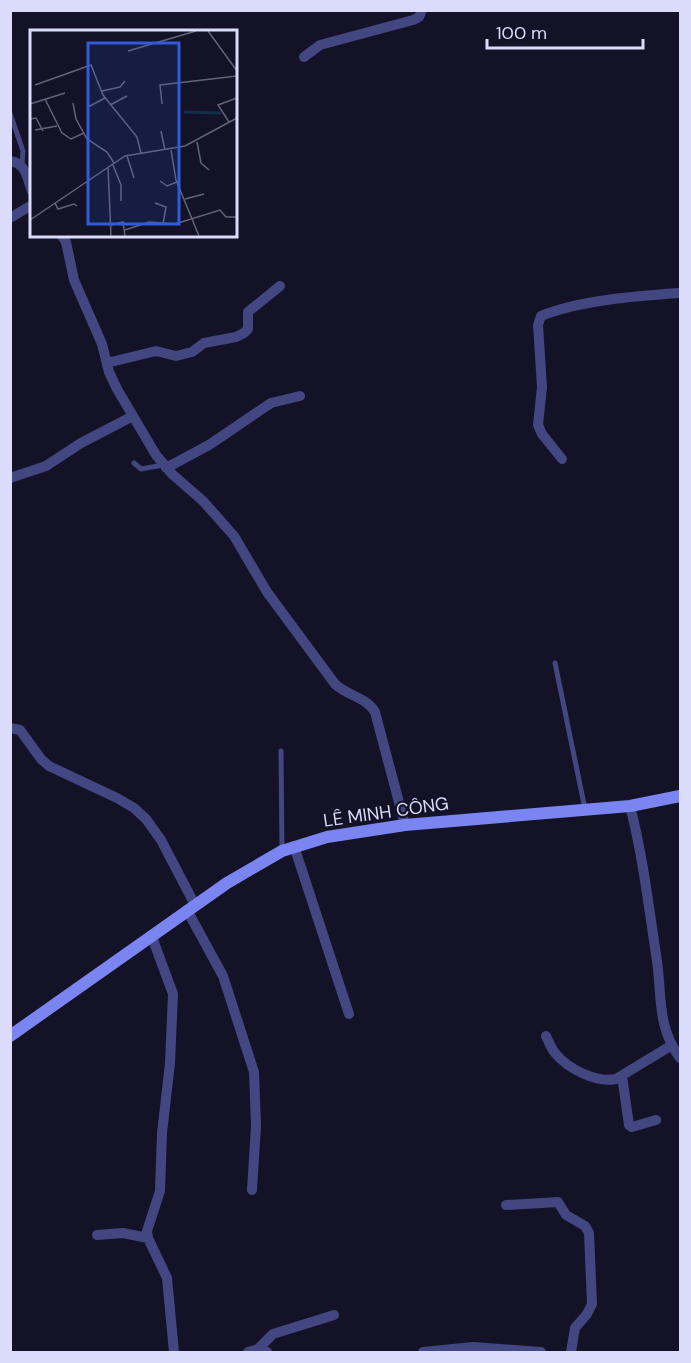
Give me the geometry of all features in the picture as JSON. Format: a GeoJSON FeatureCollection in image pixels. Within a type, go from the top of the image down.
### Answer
{"type":"FeatureCollection","features":[{"type":"Feature","properties":{"kind":"main road","name":"LÊ MINH CÔNG"},"geometry":{"type":"LineString","coordinates":[[10,1036],[227,883],[294,846],[327,837],[405,825],[630,806],[681,796]]}},
{"type":"Feature","properties":{"kind":"street"},"geometry":{"type":"LineString","coordinates":[[304,57],[320,45],[413,20],[419,17],[422,10]]}},
{"type":"Feature","properties":{"kind":"street"},"geometry":{"type":"LineString","coordinates":[[16,162],[30,187]]}},
{"type":"Feature","properties":{"kind":"street"},"geometry":{"type":"LineString","coordinates":[[10,218],[30,206]]}},
{"type":"Feature","properties":{"kind":"street"},"geometry":{"type":"LineString","coordinates":[[63,237],[66,242],[74,280],[102,344],[117,389],[165,466],[203,501],[234,536],[267,592],[334,684],[372,707],[378,719],[405,825]]}},
{"type":"Feature","properties":{"kind":"street"},"geometry":{"type":"LineString","coordinates":[[107,363],[156,351],[176,356],[192,352],[204,343],[236,337],[248,329],[248,312],[280,286]]}},
{"type":"Feature","properties":{"kind":"street"},"geometry":{"type":"LineString","coordinates":[[562,459],[542,434],[538,425],[542,399],[538,325],[541,316],[561,309],[604,301],[681,292]]}},
{"type":"Feature","properties":{"kind":"street"},"geometry":{"type":"LineString","coordinates":[[165,466],[209,445],[271,403],[300,396]]}},
{"type":"Feature","properties":{"kind":"street"},"geometry":{"type":"LineString","coordinates":[[10,478],[46,466],[81,443],[133,416]]}},
{"type":"Feature","properties":{"kind":"street"},"geometry":{"type":"LineString","coordinates":[[10,728],[20,730],[41,759],[49,766],[117,798],[146,819],[156,832],[223,976],[245,1051],[254,1072],[256,1126],[252,1190]]}},
{"type":"Feature","properties":{"kind":"street"},"geometry":{"type":"LineString","coordinates":[[630,806],[646,888],[663,1024],[672,1045],[681,1058]]}},
{"type":"Feature","properties":{"kind":"street"},"geometry":{"type":"LineString","coordinates":[[294,846],[349,1014]]}},
{"type":"Feature","properties":{"kind":"street"},"geometry":{"type":"LineString","coordinates":[[152,937],[173,994],[170,1063],[162,1133],[160,1191],[149,1226],[148,1238],[167,1278],[174,1353]]}},
{"type":"Feature","properties":{"kind":"street"},"geometry":{"type":"LineString","coordinates":[[546,1036],[556,1055],[590,1077],[607,1081],[622,1076],[672,1045]]}},
{"type":"Feature","properties":{"kind":"street"},"geometry":{"type":"LineString","coordinates":[[622,1076],[629,1125],[632,1127],[656,1120]]}},
{"type":"Feature","properties":{"kind":"street"},"geometry":{"type":"LineString","coordinates":[[506,1205],[558,1202],[566,1215],[585,1226],[589,1233],[592,1304],[575,1328],[570,1353]]}},
{"type":"Feature","properties":{"kind":"street"},"geometry":{"type":"LineString","coordinates":[[97,1235],[123,1233],[148,1238]]}},
{"type":"Feature","properties":{"kind":"street"},"geometry":{"type":"LineString","coordinates":[[258,1351],[273,1334],[334,1315]]}},
{"type":"Feature","properties":{"kind":"street"},"geometry":{"type":"LineString","coordinates":[[423,1353],[473,1347],[541,1353]]}},
{"type":"Feature","properties":{"kind":"lane"},"geometry":{"type":"LineString","coordinates":[[10,113],[23,151],[16,162]]}},
{"type":"Feature","properties":{"kind":"lane"},"geometry":{"type":"LineString","coordinates":[[134,463],[141,469],[165,466]]}},
{"type":"Feature","properties":{"kind":"lane"},"geometry":{"type":"LineString","coordinates":[[555,663],[585,809]]}},
{"type":"Feature","properties":{"kind":"lane"},"geometry":{"type":"LineString","coordinates":[[281,751],[282,851]]}}]}
